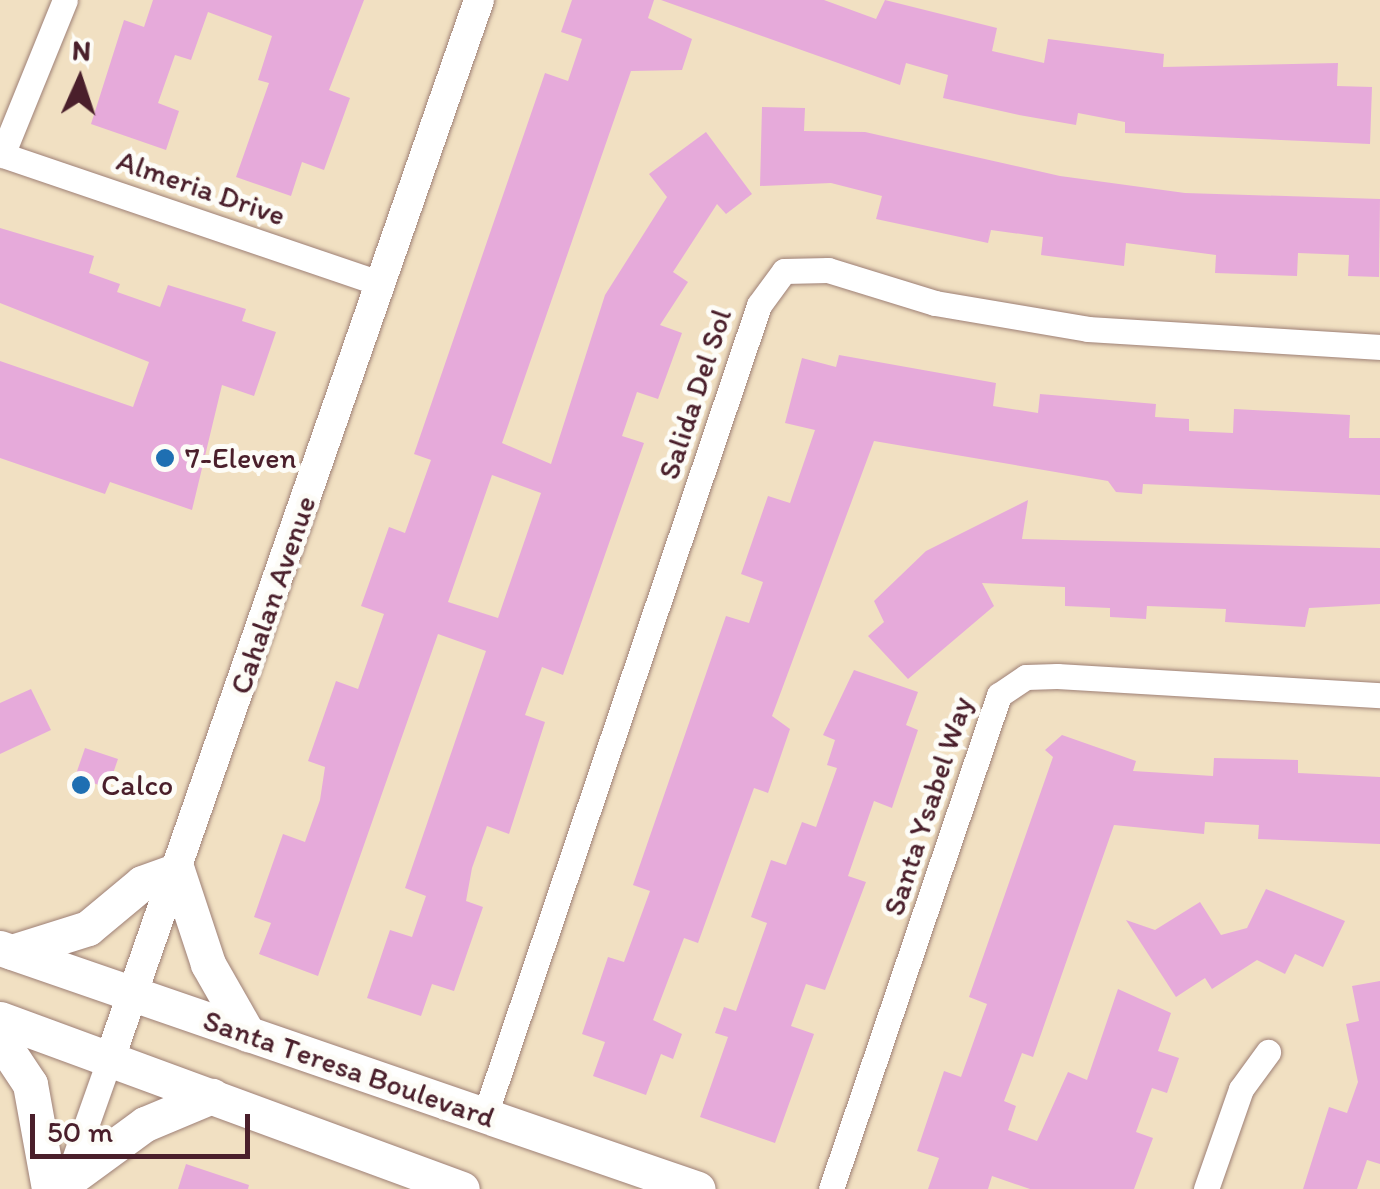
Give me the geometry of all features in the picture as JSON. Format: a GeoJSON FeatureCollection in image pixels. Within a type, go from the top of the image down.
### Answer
{"type":"FeatureCollection","features":[{"type":"Feature","properties":{"kind":"main road"},"geometry":{"type":"LineString","coordinates":[[6,950],[88,928],[142,883],[177,870],[208,964],[248,1034]]}},
{"type":"Feature","properties":{"kind":"main road","name":"Santa Teresa Boulevard"},"geometry":{"type":"LineString","coordinates":[[6,950],[698,1189]]}},
{"type":"Feature","properties":{"kind":"main road"},"geometry":{"type":"LineString","coordinates":[[0,1019],[454,1188]]}},
{"type":"Feature","properties":{"kind":"main road"},"geometry":{"type":"LineString","coordinates":[[0,1039],[30,1084],[60,1186],[145,1124],[212,1096]]}},
{"type":"Feature","properties":{"kind":"street"},"geometry":{"type":"LineString","coordinates":[[1,154],[64,0]]}},
{"type":"Feature","properties":{"kind":"street","name":"Cahalan Avenue"},"geometry":{"type":"LineString","coordinates":[[60,1186],[133,995],[479,0]]}},
{"type":"Feature","properties":{"kind":"street","name":"Almeria Drive"},"geometry":{"type":"LineString","coordinates":[[1,154],[381,284]]}},
{"type":"Feature","properties":{"kind":"street","name":"Salida Del Sol"},"geometry":{"type":"LineString","coordinates":[[485,1115],[759,305],[784,272],[828,270],[935,303],[1088,330],[1380,347]]}},
{"type":"Feature","properties":{"kind":"street","name":"Santa Ysabel Way"},"geometry":{"type":"LineString","coordinates":[[831,1189],[999,695],[1026,678],[1057,676],[1380,694]]}},
{"type":"Feature","properties":{"kind":"street"},"geometry":{"type":"LineString","coordinates":[[1206,1189],[1241,1089],[1268,1052]]}},
{"type":"Feature","properties":{"kind":"building"},"geometry":{"type":"Polygon","coordinates":[[[153,0],[364,0],[329,90],[350,98],[324,170],[302,162],[291,196],[236,177],[269,83],[258,80],[272,36],[208,12],[191,60],[175,55],[158,103],[179,111],[166,150],[91,124],[124,20],[144,27],[153,0]]]}},
{"type":"Feature","properties":{"kind":"building"},"geometry":{"type":"Polygon","coordinates":[[[572,0],[654,0],[648,18],[692,39],[682,70],[631,71],[502,443],[551,464],[605,295],[667,197],[649,174],[706,132],[752,194],[726,214],[717,204],[673,272],[688,282],[660,325],[682,333],[658,399],[637,392],[622,436],[644,443],[563,675],[542,667],[525,715],[545,722],[509,834],[487,826],[472,868],[466,901],[483,907],[454,991],[432,984],[421,1016],[367,998],[390,930],[412,937],[426,896],[405,888],[486,651],[438,634],[318,976],[259,954],[271,923],[254,917],[283,834],[305,842],[320,800],[325,767],[308,761],[336,681],[358,689],[384,614],[361,606],[389,527],[405,533],[431,460],[414,454],[545,73],[568,81],[582,39],[561,32],[572,0]],[[492,475],[448,602],[498,618],[541,493],[492,475]]]}},
{"type":"Feature","properties":{"kind":"building"},"geometry":{"type":"Polygon","coordinates":[[[661,0],[824,0],[876,19],[885,0],[997,28],[992,51],[1044,63],[1048,39],[1164,54],[1163,67],[1338,63],[1337,86],[1372,87],[1370,144],[1125,133],[1125,122],[1078,113],[1076,125],[1019,115],[943,98],[948,75],[906,63],[900,85],[661,0]]]}},
{"type":"Feature","properties":{"kind":"building"},"geometry":{"type":"Polygon","coordinates":[[[762,107],[805,108],[804,131],[865,132],[1060,176],[1185,193],[1380,199],[1379,277],[1348,276],[1349,255],[1298,253],[1297,276],[1215,273],[1216,255],[1126,243],[1124,266],[1041,255],[1043,237],[991,230],[988,243],[876,219],[882,196],[831,183],[760,186],[762,107]]]}},
{"type":"Feature","properties":{"kind":"building"},"geometry":{"type":"Polygon","coordinates":[[[0,228],[94,256],[89,273],[120,284],[117,292],[160,307],[168,285],[246,309],[242,321],[276,332],[254,396],[222,385],[192,510],[110,482],[105,494],[0,458],[0,361],[133,407],[149,362],[0,303],[0,228]]]}},
{"type":"Feature","properties":{"kind":"building"},"geometry":{"type":"Polygon","coordinates":[[[839,355],[996,383],[993,406],[1038,413],[1040,394],[1156,404],[1155,417],[1189,419],[1189,431],[1233,433],[1234,409],[1350,415],[1349,438],[1380,438],[1380,495],[1143,484],[1142,494],[1116,492],[1108,481],[874,441],[772,716],[790,729],[768,793],[754,788],[698,943],[684,938],[653,1020],[682,1034],[673,1059],[661,1054],[646,1095],[593,1076],[605,1042],[582,1034],[608,957],[624,962],[650,891],[633,885],[726,616],[749,623],[763,582],[741,574],[768,496],[790,503],[815,430],[785,423],[802,358],[836,367],[839,355]]]}},
{"type":"Feature","properties":{"kind":"building"},"geometry":{"type":"Polygon","coordinates":[[[1028,500],[1022,539],[1380,548],[1380,604],[1309,608],[1305,627],[1225,622],[1226,609],[1147,606],[1146,619],[1110,617],[1110,608],[1065,606],[1065,587],[982,583],[994,606],[908,679],[868,636],[884,622],[874,601],[926,551],[1028,500]]]}},
{"type":"Feature","properties":{"kind":"building"},"geometry":{"type":"Polygon","coordinates":[[[854,670],[918,692],[906,725],[918,730],[892,808],[874,801],[848,876],[866,882],[825,990],[806,984],[791,1026],[814,1034],[775,1143],[700,1117],[728,1037],[715,1033],[724,1007],[736,1011],[767,923],[751,917],[771,860],[786,865],[802,822],[816,827],[837,768],[827,765],[835,740],[823,735],[854,670]]]}},
{"type":"Feature","properties":{"kind":"building"},"geometry":{"type":"Polygon","coordinates":[[[31,689],[51,730],[0,754],[0,703],[31,689]]]}},
{"type":"Feature","properties":{"kind":"building"},"geometry":{"type":"Polygon","coordinates":[[[1062,735],[1136,761],[1133,771],[1213,776],[1214,758],[1261,759],[1298,760],[1298,773],[1380,777],[1380,844],[1258,839],[1259,825],[1205,822],[1204,834],[1114,825],[1033,1057],[1022,1053],[1004,1101],[1016,1106],[1008,1130],[1037,1141],[1068,1072],[1087,1080],[1118,989],[1171,1013],[1158,1051],[1179,1058],[1167,1093],[1152,1088],[1136,1132],[1153,1138],[1134,1189],[1030,1189],[992,1176],[988,1189],[928,1189],[939,1158],[917,1151],[944,1071],[961,1077],[987,1004],[969,997],[1053,757],[1045,750],[1062,735]]]}},
{"type":"Feature","properties":{"kind":"building"},"geometry":{"type":"Polygon","coordinates":[[[85,748],[118,759],[108,788],[75,777],[85,748]]]}},
{"type":"Feature","properties":{"kind":"building"},"geometry":{"type":"Polygon","coordinates":[[[1266,889],[1345,921],[1323,967],[1295,954],[1285,974],[1257,960],[1212,989],[1205,978],[1176,997],[1126,920],[1155,930],[1200,902],[1221,935],[1247,928],[1266,889]]]}},
{"type":"Feature","properties":{"kind":"building"},"geometry":{"type":"Polygon","coordinates":[[[1380,981],[1380,1164],[1367,1160],[1357,1189],[1303,1189],[1329,1107],[1347,1113],[1358,1082],[1346,1024],[1359,1021],[1352,986],[1380,981]]]}},
{"type":"Feature","properties":{"kind":"building"},"geometry":{"type":"Polygon","coordinates":[[[186,1164],[249,1185],[248,1189],[178,1189],[186,1164]]]}},
{"type":"Feature","properties":{"kind":"place","name":"7-Eleven"},"geometry":{"type":"Point","coordinates":[165,458]}},
{"type":"Feature","properties":{"kind":"place","name":"Calco"},"geometry":{"type":"Point","coordinates":[81,785]}}]}
